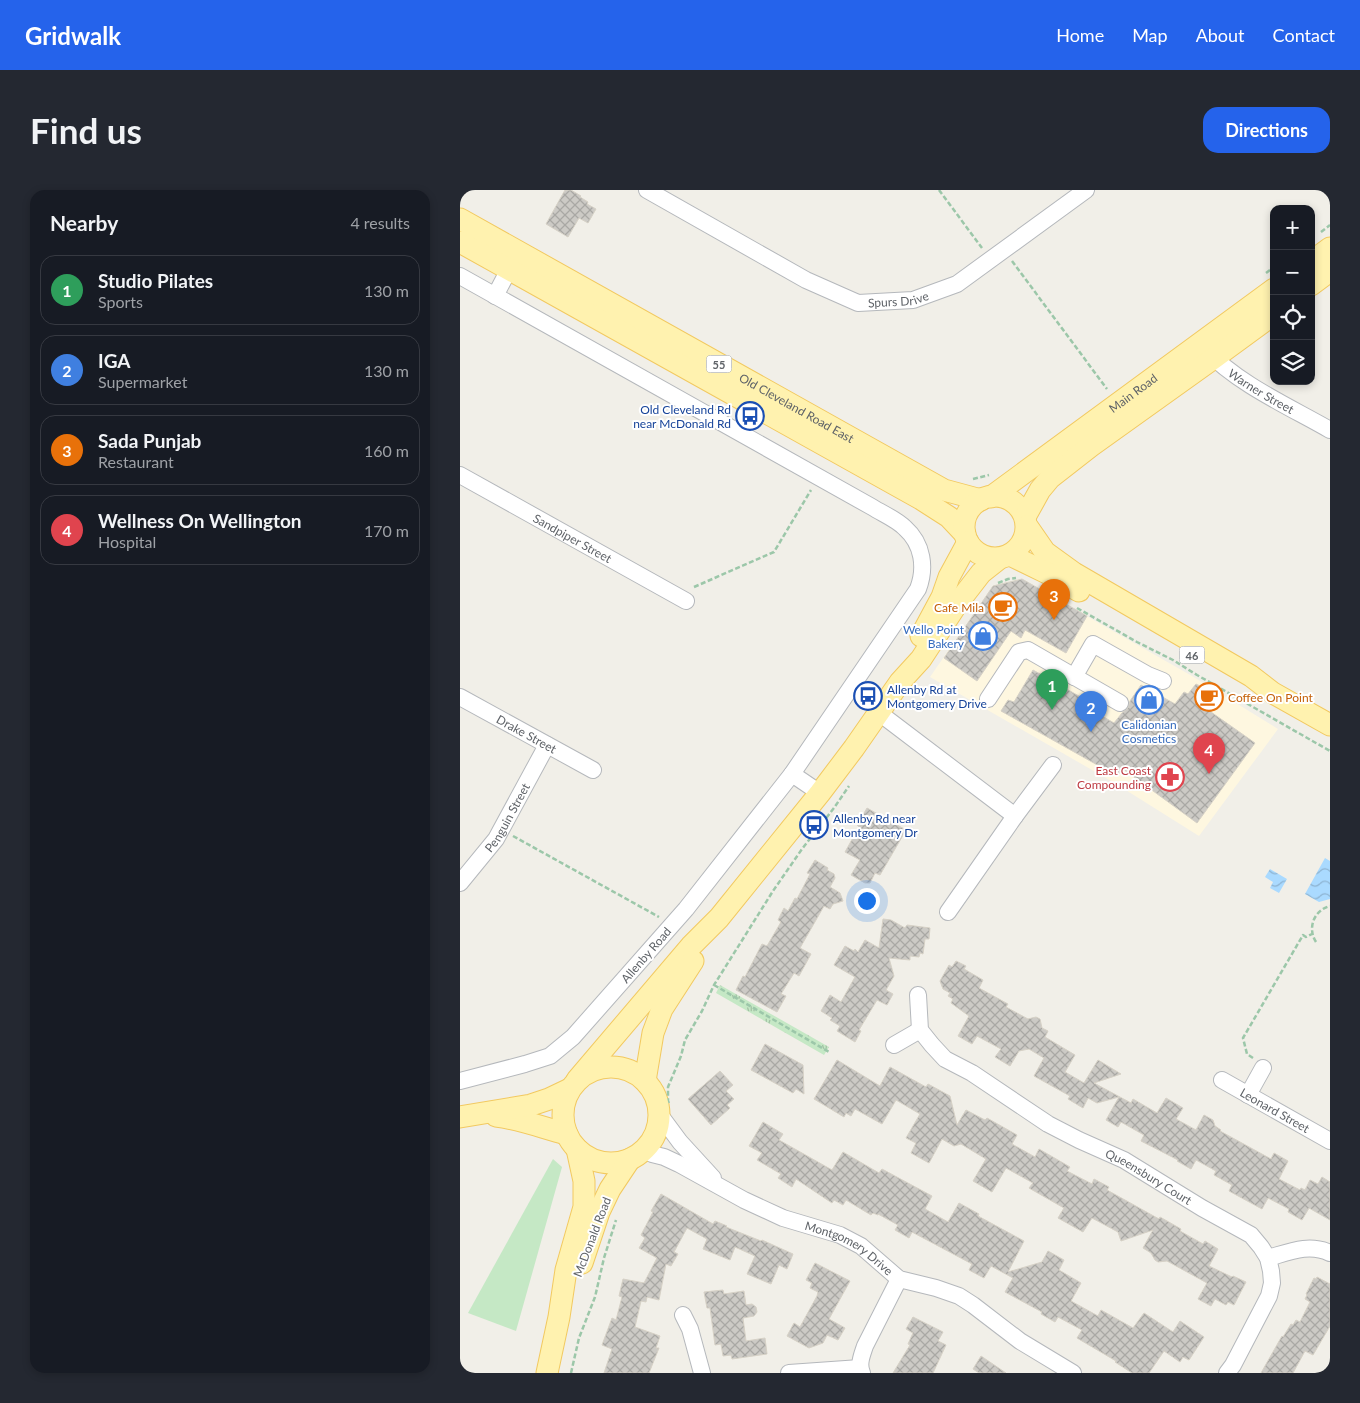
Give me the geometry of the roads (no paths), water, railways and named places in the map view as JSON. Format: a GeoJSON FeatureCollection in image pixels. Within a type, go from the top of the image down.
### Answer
{"type":"FeatureCollection","features":[{"type":"Feature","properties":{"kind":"main road","name":"Old Cleveland Road East"},"geometry":{"type":"LineString","coordinates":[[460,219],[514,261],[921,499],[949,517],[966,538]]}},
{"type":"Feature","properties":{"kind":"main road","name":"Old Cleveland Road East"},"geometry":{"type":"LineString","coordinates":[[460,242],[514,261],[944,490],[986,498]]}},
{"type":"Feature","properties":{"kind":"main road"},"geometry":{"type":"LineString","coordinates":[[1315,259],[1330,248]]}},
{"type":"Feature","properties":{"kind":"main road"},"geometry":{"type":"LineString","coordinates":[[1315,283],[1330,271]]}},
{"type":"Feature","properties":{"kind":"main road","name":"Main Road"},"geometry":{"type":"LineString","coordinates":[[986,498],[1200,343],[1270,281]]}},
{"type":"Feature","properties":{"kind":"main road","name":"Main Road"},"geometry":{"type":"LineString","coordinates":[[1026,521],[1040,490],[1050,478],[1091,446],[1270,317]]}},
{"type":"Feature","properties":{"kind":"main road","name":"46"},"geometry":{"type":"LineString","coordinates":[[986,498],[1002,497],[1020,507],[1026,521],[1045,552],[1074,574],[1251,676],[1274,693],[1330,725]]}},
{"type":"Feature","properties":{"kind":"main road"},"geometry":{"type":"LineString","coordinates":[[900,682],[911,654],[942,597],[966,538],[964,524],[967,514],[973,506],[986,498]]}},
{"type":"Feature","properties":{"kind":"main road"},"geometry":{"type":"LineString","coordinates":[[572,1141],[563,1119],[564,1103],[574,1084],[691,946],[719,918],[820,793],[976,580],[982,573],[1017,550],[1023,543],[1026,535],[1026,521]]}},
{"type":"Feature","properties":{"kind":"main road","name":"46"},"geometry":{"type":"LineString","coordinates":[[966,538],[973,549],[981,555],[990,558],[1005,557],[1048,574],[1246,684],[1274,693]]}},
{"type":"Feature","properties":{"kind":"main road"},"geometry":{"type":"LineString","coordinates":[[646,1081],[653,1033],[662,1009],[719,918]]}},
{"type":"Feature","properties":{"kind":"main road"},"geometry":{"type":"LineString","coordinates":[[460,1117],[531,1105],[549,1099],[590,1072],[604,1067],[619,1067],[633,1072],[646,1081],[666,1112],[653,1138],[638,1154],[616,1163],[602,1162],[589,1157],[572,1141],[511,1118],[481,1114]]}},
{"type":"Feature","properties":{"kind":"main road","name":"McDonald Road"},"geometry":{"type":"LineString","coordinates":[[547,1373],[559,1317],[566,1270],[584,1207],[584,1182],[572,1141]]}},
{"type":"Feature","properties":{"kind":"main road","name":"McDonald Road"},"geometry":{"type":"LineString","coordinates":[[559,1317],[579,1273],[599,1212],[610,1189],[638,1154]]}},
{"type":"Feature","properties":{"kind":"street","name":"Spurs Drive"},"geometry":{"type":"LineString","coordinates":[[647,190],[806,280],[858,303],[913,300],[957,284],[1086,190]]}},
{"type":"Feature","properties":{"kind":"street"},"geometry":{"type":"LineString","coordinates":[[460,276],[495,296],[514,261]]}},
{"type":"Feature","properties":{"kind":"street","name":"Allenby Road"},"geometry":{"type":"LineString","coordinates":[[460,1081],[550,1056],[573,1037],[686,909],[792,774],[918,589],[923,577],[922,559],[918,546],[912,535],[904,527],[872,507],[495,296]]}},
{"type":"Feature","properties":{"kind":"street","name":"Warner Street"},"geometry":{"type":"LineString","coordinates":[[1200,343],[1214,358],[1242,380],[1330,430]]}},
{"type":"Feature","properties":{"kind":"street","name":"Sandpiper Street"},"geometry":{"type":"LineString","coordinates":[[460,476],[690,594]]}},
{"type":"Feature","properties":{"kind":"street"},"geometry":{"type":"LineString","coordinates":[[1074,677],[1093,644],[1148,675],[1163,681]]}},
{"type":"Feature","properties":{"kind":"street"},"geometry":{"type":"LineString","coordinates":[[988,699],[1020,652],[1028,650],[1120,703]]}},
{"type":"Feature","properties":{"kind":"street","name":"Drake Street"},"geometry":{"type":"LineString","coordinates":[[460,697],[593,770]]}},
{"type":"Feature","properties":{"kind":"street"},"geometry":{"type":"LineString","coordinates":[[878,712],[1015,816]]}},
{"type":"Feature","properties":{"kind":"street","name":"Penguin Street"},"geometry":{"type":"LineString","coordinates":[[460,883],[496,839],[547,745]]}},
{"type":"Feature","properties":{"kind":"street"},"geometry":{"type":"LineString","coordinates":[[948,912],[1053,765]]}},
{"type":"Feature","properties":{"kind":"street"},"geometry":{"type":"LineString","coordinates":[[792,774],[820,793]]}},
{"type":"Feature","properties":{"kind":"street"},"geometry":{"type":"LineString","coordinates":[[894,1045],[920,1030],[918,995]]}},
{"type":"Feature","properties":{"kind":"street","name":"Queensbury Court"},"geometry":{"type":"LineString","coordinates":[[920,1030],[932,1046],[945,1058],[972,1073],[1048,1124],[1124,1160],[1250,1235],[1261,1247],[1268,1258],[1272,1283],[1269,1296],[1227,1373]]}},
{"type":"Feature","properties":{"kind":"street"},"geometry":{"type":"LineString","coordinates":[[1248,1095],[1262,1068]]}},
{"type":"Feature","properties":{"kind":"street","name":"Leonard Street"},"geometry":{"type":"LineString","coordinates":[[1222,1080],[1330,1141]]}},
{"type":"Feature","properties":{"kind":"street","name":"Montgomery Drive"},"geometry":{"type":"LineString","coordinates":[[666,1112],[680,1142],[722,1187]]}},
{"type":"Feature","properties":{"kind":"street","name":"Montgomery Drive"},"geometry":{"type":"LineString","coordinates":[[638,1154],[652,1154],[664,1157],[783,1218],[840,1235],[854,1242],[887,1267],[899,1279],[959,1296],[973,1304],[1020,1341],[1072,1373]]}},
{"type":"Feature","properties":{"kind":"street"},"geometry":{"type":"LineString","coordinates":[[1268,1258],[1302,1248],[1315,1248],[1330,1253]]}},
{"type":"Feature","properties":{"kind":"street"},"geometry":{"type":"LineString","coordinates":[[789,1373],[861,1370],[864,1346],[899,1279]]}},
{"type":"Feature","properties":{"kind":"street"},"geometry":{"type":"LineString","coordinates":[[683,1315],[690,1329],[702,1373]]}},
{"type":"Feature","properties":{"kind":"water"},"geometry":{"type":"Polygon","coordinates":[[[1325,858],[1330,861],[1330,899],[1319,902],[1305,894],[1325,858]]]}},
{"type":"Feature","properties":{"kind":"water"},"geometry":{"type":"Polygon","coordinates":[[[1270,869],[1287,879],[1279,893],[1270,888],[1273,882],[1265,877],[1270,869]]]}},
{"type":"Feature","properties":{"kind":"place","name":"Old Cleveland Rd near McDonald Rd"},"geometry":{"type":"Point","coordinates":[750,416]}},
{"type":"Feature","properties":{"kind":"place","name":"Cafe Mila"},"geometry":{"type":"Point","coordinates":[1003,607]}},
{"type":"Feature","properties":{"kind":"place","name":"Sada Punjab"},"geometry":{"type":"Point","coordinates":[1054,620]}},
{"type":"Feature","properties":{"kind":"place","name":"Wello Point Bakery"},"geometry":{"type":"Point","coordinates":[983,636]}},
{"type":"Feature","properties":{"kind":"place","name":"Allenby Rd at Montgomery Drive"},"geometry":{"type":"Point","coordinates":[868,696]}},
{"type":"Feature","properties":{"kind":"place","name":"Coffee On Point"},"geometry":{"type":"Point","coordinates":[1209,697]}},
{"type":"Feature","properties":{"kind":"place","name":"Calidonian Cosmetics"},"geometry":{"type":"Point","coordinates":[1149,700]}},
{"type":"Feature","properties":{"kind":"place","name":"Studio Pilates"},"geometry":{"type":"Point","coordinates":[1052,710]}},
{"type":"Feature","properties":{"kind":"place","name":"IGA"},"geometry":{"type":"Point","coordinates":[1091,732]}},
{"type":"Feature","properties":{"kind":"place","name":"Wellness On Wellington"},"geometry":{"type":"Point","coordinates":[1209,774]}},
{"type":"Feature","properties":{"kind":"place","name":"East Coast Compounding"},"geometry":{"type":"Point","coordinates":[1170,777]}},
{"type":"Feature","properties":{"kind":"place","name":"Allenby Rd near Montgomery Dr"},"geometry":{"type":"Point","coordinates":[814,825]}}]}
